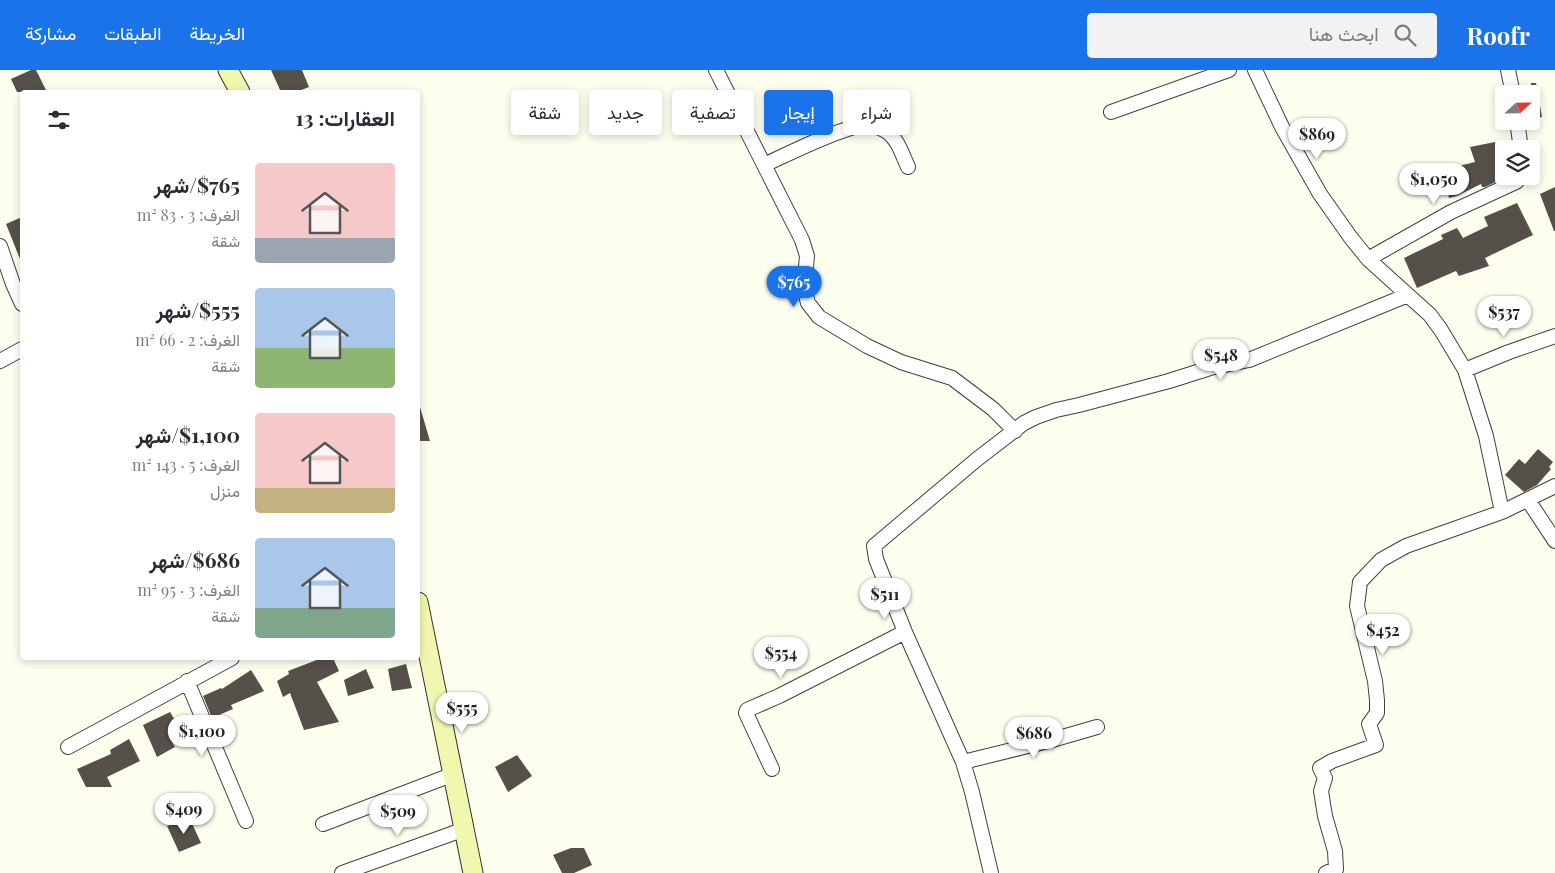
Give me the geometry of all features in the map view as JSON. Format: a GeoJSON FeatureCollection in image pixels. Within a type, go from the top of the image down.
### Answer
{"type":"FeatureCollection","features":[{"type":"Feature","properties":{"kind":"street"},"geometry":{"type":"LineString","coordinates":[[228,70],[239,90]]}},
{"type":"Feature","properties":{"kind":"street"},"geometry":{"type":"LineString","coordinates":[[716,70],[802,240],[807,256],[804,288],[808,303],[819,316],[867,346],[901,362],[952,378],[993,410],[1015,431]]}},
{"type":"Feature","properties":{"kind":"street"},"geometry":{"type":"LineString","coordinates":[[1111,112],[1229,70]]}},
{"type":"Feature","properties":{"kind":"street"},"geometry":{"type":"LineString","coordinates":[[1254,70],[1282,127],[1320,194],[1368,259],[1430,315],[1465,370],[1486,436],[1502,512]]}},
{"type":"Feature","properties":{"kind":"street"},"geometry":{"type":"LineString","coordinates":[[1508,70],[1511,85]]}},
{"type":"Feature","properties":{"kind":"street"},"geometry":{"type":"LineString","coordinates":[[764,165],[815,141],[852,127],[871,124],[886,131],[896,142],[908,167]]}},
{"type":"Feature","properties":{"kind":"street"},"geometry":{"type":"LineString","coordinates":[[1368,259],[1428,224],[1510,185]]}},
{"type":"Feature","properties":{"kind":"street"},"geometry":{"type":"LineString","coordinates":[[0,246],[20,300]]}},
{"type":"Feature","properties":{"kind":"street"},"geometry":{"type":"LineString","coordinates":[[991,873],[963,762],[905,632],[876,559],[874,546],[976,460],[1024,423],[1051,412],[1144,388],[1210,368],[1249,360],[1408,295]]}},
{"type":"Feature","properties":{"kind":"street"},"geometry":{"type":"LineString","coordinates":[[1465,370],[1555,336]]}},
{"type":"Feature","properties":{"kind":"street"},"geometry":{"type":"LineString","coordinates":[[0,361],[20,350]]}},
{"type":"Feature","properties":{"kind":"street"},"geometry":{"type":"LineString","coordinates":[[1326,873],[1336,869],[1335,851],[1325,816],[1321,791],[1324,778],[1320,768],[1332,761],[1376,745],[1370,724],[1377,713],[1375,681],[1357,606],[1360,582],[1381,560],[1406,546],[1502,512],[1555,486]]}},
{"type":"Feature","properties":{"kind":"street"},"geometry":{"type":"LineString","coordinates":[[1528,500],[1555,541]]}},
{"type":"Feature","properties":{"kind":"street"},"geometry":{"type":"LineString","coordinates":[[420,612],[473,873]]}},
{"type":"Feature","properties":{"kind":"street"},"geometry":{"type":"LineString","coordinates":[[772,769],[746,713],[747,710],[779,696],[905,632]]}},
{"type":"Feature","properties":{"kind":"street"},"geometry":{"type":"LineString","coordinates":[[68,747],[228,660]]}},
{"type":"Feature","properties":{"kind":"street"},"geometry":{"type":"LineString","coordinates":[[187,682],[246,821]]}},
{"type":"Feature","properties":{"kind":"street"},"geometry":{"type":"LineString","coordinates":[[963,762],[1098,727]]}},
{"type":"Feature","properties":{"kind":"street"},"geometry":{"type":"LineString","coordinates":[[323,824],[454,774]]}},
{"type":"Feature","properties":{"kind":"street"},"geometry":{"type":"LineString","coordinates":[[342,873],[465,829]]}},
{"type":"Feature","properties":{"kind":"building"},"geometry":{"type":"Polygon","coordinates":[[[31,70],[36,70],[46,90],[20,90],[20,92],[17,92],[11,79],[31,70]]]}},
{"type":"Feature","properties":{"kind":"building"},"geometry":{"type":"Polygon","coordinates":[[[271,70],[302,70],[309,87],[301,90],[280,90],[271,70]]]}},
{"type":"Feature","properties":{"kind":"building"},"geometry":{"type":"Polygon","coordinates":[[[1495,142],[1495,182],[1485,187],[1482,187],[1481,184],[1449,198],[1442,170],[1475,162],[1470,147],[1495,142]]]}},
{"type":"Feature","properties":{"kind":"building"},"geometry":{"type":"Polygon","coordinates":[[[1555,187],[1555,231],[1554,231],[1540,194],[1555,187]]]}},
{"type":"Feature","properties":{"kind":"building"},"geometry":{"type":"Polygon","coordinates":[[[1517,203],[1533,235],[1485,258],[1489,266],[1459,276],[1456,271],[1417,288],[1404,258],[1443,239],[1441,235],[1457,228],[1463,238],[1488,226],[1484,217],[1517,203]]]}},
{"type":"Feature","properties":{"kind":"building"},"geometry":{"type":"Polygon","coordinates":[[[20,218],[20,259],[6,224],[20,218]]]}},
{"type":"Feature","properties":{"kind":"building"},"geometry":{"type":"Polygon","coordinates":[[[420,407],[430,441],[420,441],[420,407]]]}},
{"type":"Feature","properties":{"kind":"building"},"geometry":{"type":"Polygon","coordinates":[[[1538,449],[1553,462],[1549,467],[1551,469],[1537,485],[1524,492],[1505,475],[1519,459],[1525,464],[1538,449]]]}},
{"type":"Feature","properties":{"kind":"building"},"geometry":{"type":"Polygon","coordinates":[[[317,660],[334,660],[339,671],[317,682],[339,722],[304,730],[290,693],[283,697],[277,681],[289,674],[288,671],[317,660]]]}},
{"type":"Feature","properties":{"kind":"building"},"geometry":{"type":"Polygon","coordinates":[[[406,664],[412,688],[392,691],[388,669],[406,664]]]}},
{"type":"Feature","properties":{"kind":"building"},"geometry":{"type":"Polygon","coordinates":[[[366,669],[374,688],[348,696],[344,680],[366,669]]]}},
{"type":"Feature","properties":{"kind":"building"},"geometry":{"type":"Polygon","coordinates":[[[251,670],[264,691],[231,705],[233,709],[212,718],[203,696],[222,689],[251,670]]]}},
{"type":"Feature","properties":{"kind":"building"},"geometry":{"type":"Polygon","coordinates":[[[170,712],[184,735],[172,742],[175,747],[157,757],[143,725],[170,712]]]}},
{"type":"Feature","properties":{"kind":"building"},"geometry":{"type":"Polygon","coordinates":[[[129,739],[140,761],[107,777],[112,787],[86,787],[77,769],[111,754],[110,750],[129,739]]]}},
{"type":"Feature","properties":{"kind":"building"},"geometry":{"type":"Polygon","coordinates":[[[517,755],[532,776],[508,792],[495,767],[517,755]]]}},
{"type":"Feature","properties":{"kind":"building"},"geometry":{"type":"Polygon","coordinates":[[[190,819],[201,843],[179,852],[167,826],[190,819]]]}},
{"type":"Feature","properties":{"kind":"building"},"geometry":{"type":"Polygon","coordinates":[[[571,848],[584,848],[592,865],[574,873],[562,873],[553,855],[571,848]]]}}]}
